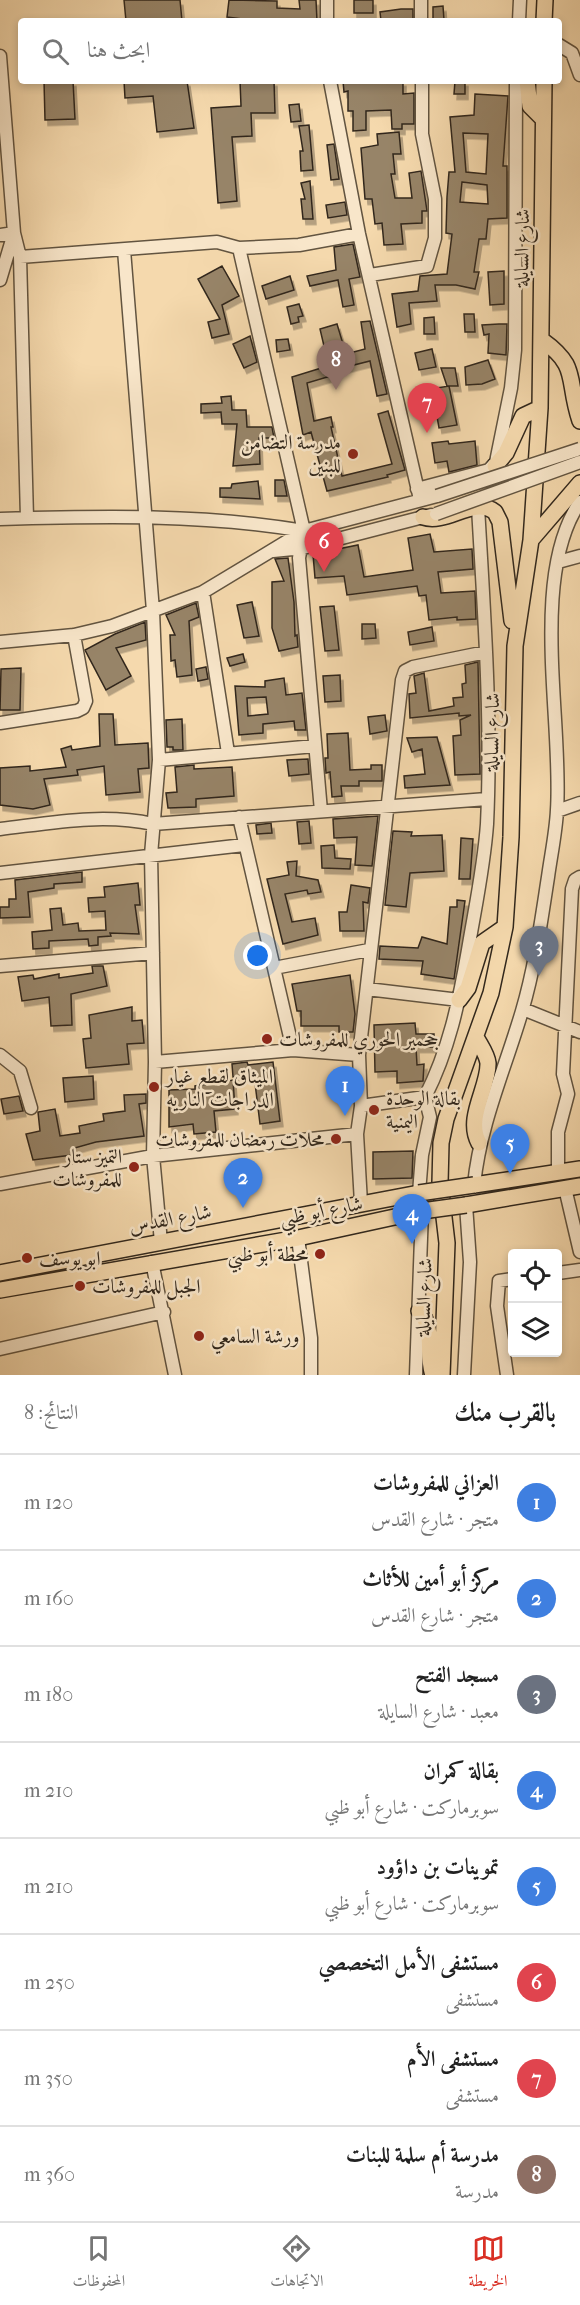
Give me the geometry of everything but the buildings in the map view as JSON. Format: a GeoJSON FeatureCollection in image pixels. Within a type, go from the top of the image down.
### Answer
{"type":"FeatureCollection","features":[{"type":"Feature","properties":{"kind":"main road"},"geometry":{"type":"LineString","coordinates":[[544,0],[544,18]]}},
{"type":"Feature","properties":{"kind":"main road"},"geometry":{"type":"LineString","coordinates":[[527,84],[530,106],[543,119]]}},
{"type":"Feature","properties":{"kind":"main road","name":"شارع السايلة"},"geometry":{"type":"LineString","coordinates":[[442,1375],[447,1243],[440,1183],[441,1143],[446,1119],[491,993],[506,927],[511,837],[514,646],[531,540],[540,408],[544,84]]}},
{"type":"Feature","properties":{"kind":"main road"},"geometry":{"type":"LineString","coordinates":[[542,340],[563,353],[571,365],[580,421]]}},
{"type":"Feature","properties":{"kind":"main road"},"geometry":{"type":"LineString","coordinates":[[495,466],[506,453],[523,416],[540,408]]}},
{"type":"Feature","properties":{"kind":"main road"},"geometry":{"type":"LineString","coordinates":[[531,540],[580,483]]}},
{"type":"Feature","properties":{"kind":"main road"},"geometry":{"type":"LineString","coordinates":[[430,515],[438,518],[478,507],[490,508],[500,522],[514,646]]}},
{"type":"Feature","properties":{"kind":"main road"},"geometry":{"type":"LineString","coordinates":[[459,1000],[468,988],[482,943],[506,927]]}},
{"type":"Feature","properties":{"kind":"main road"},"geometry":{"type":"LineString","coordinates":[[476,1037],[488,1065],[477,1104],[476,1137],[479,1143]]}},
{"type":"Feature","properties":{"kind":"main road"},"geometry":{"type":"LineString","coordinates":[[419,1193],[580,1169]]}},
{"type":"Feature","properties":{"kind":"main road"},"geometry":{"type":"LineString","coordinates":[[558,1173],[573,1187]]}},
{"type":"Feature","properties":{"kind":"main road","name":"شارع أبو ظبي"},"geometry":{"type":"LineString","coordinates":[[0,1290],[298,1238],[422,1211],[573,1187]]}},
{"type":"Feature","properties":{"kind":"main road","name":"شارع القدس"},"geometry":{"type":"LineString","coordinates":[[0,1273],[419,1193]]}},
{"type":"Feature","properties":{"kind":"main road"},"geometry":{"type":"LineString","coordinates":[[419,1311],[428,1326],[429,1364],[433,1375]]}},
{"type":"Feature","properties":{"kind":"street"},"geometry":{"type":"LineString","coordinates":[[327,0],[327,18]]}},
{"type":"Feature","properties":{"kind":"street"},"geometry":{"type":"LineString","coordinates":[[421,0],[421,18]]}},
{"type":"Feature","properties":{"kind":"street"},"geometry":{"type":"LineString","coordinates":[[519,18],[520,0]]}},
{"type":"Feature","properties":{"kind":"street"},"geometry":{"type":"LineString","coordinates":[[562,47],[572,53],[580,75]]}},
{"type":"Feature","properties":{"kind":"street"},"geometry":{"type":"LineString","coordinates":[[0,61],[14,233],[20,257],[27,518]]}},
{"type":"Feature","properties":{"kind":"street"},"geometry":{"type":"LineString","coordinates":[[331,84],[359,234],[419,495],[430,515]]}},
{"type":"Feature","properties":{"kind":"street"},"geometry":{"type":"LineString","coordinates":[[370,275],[427,266],[435,238],[435,199],[422,134],[422,84]]}},
{"type":"Feature","properties":{"kind":"street"},"geometry":{"type":"LineString","coordinates":[[0,642],[74,635],[153,611],[203,592],[304,531],[419,495],[495,466],[505,425],[515,350],[516,84]]}},
{"type":"Feature","properties":{"kind":"street"},"geometry":{"type":"LineString","coordinates":[[0,235],[14,233]]}},
{"type":"Feature","properties":{"kind":"street"},"geometry":{"type":"LineString","coordinates":[[0,280],[14,233]]}},
{"type":"Feature","properties":{"kind":"street"},"geometry":{"type":"LineString","coordinates":[[20,257],[217,242],[239,248],[299,245],[359,234]]}},
{"type":"Feature","properties":{"kind":"street"},"geometry":{"type":"LineString","coordinates":[[239,248],[304,531],[303,548],[299,558],[321,812]]}},
{"type":"Feature","properties":{"kind":"street"},"geometry":{"type":"LineString","coordinates":[[123,250],[153,611],[159,760],[151,855],[156,1062],[153,1156],[161,1242]]}},
{"type":"Feature","properties":{"kind":"street"},"geometry":{"type":"LineString","coordinates":[[419,495],[437,496],[580,449]]}},
{"type":"Feature","properties":{"kind":"street"},"geometry":{"type":"LineString","coordinates":[[266,552],[303,548],[430,515],[580,462]]}},
{"type":"Feature","properties":{"kind":"street"},"geometry":{"type":"LineString","coordinates":[[474,1185],[479,1143],[523,1009],[534,961],[557,811],[558,780],[551,650],[558,562],[567,527],[580,502]]}},
{"type":"Feature","properties":{"kind":"street"},"geometry":{"type":"LineString","coordinates":[[419,1193],[422,1155],[430,1117],[425,1097],[438,1074],[459,1000],[482,870],[487,799],[486,652],[478,507]]}},
{"type":"Feature","properties":{"kind":"street"},"geometry":{"type":"LineString","coordinates":[[0,519],[144,518],[229,521],[304,531]]}},
{"type":"Feature","properties":{"kind":"street"},"geometry":{"type":"LineString","coordinates":[[558,562],[580,556]]}},
{"type":"Feature","properties":{"kind":"street"},"geometry":{"type":"LineString","coordinates":[[203,592],[228,753]]}},
{"type":"Feature","properties":{"kind":"street"},"geometry":{"type":"LineString","coordinates":[[0,723],[77,711],[83,708],[86,701],[74,635]]}},
{"type":"Feature","properties":{"kind":"street"},"geometry":{"type":"LineString","coordinates":[[361,1203],[357,1134],[361,1106],[359,1054],[369,950],[402,680],[405,671],[413,667],[486,652]]}},
{"type":"Feature","properties":{"kind":"street"},"geometry":{"type":"LineString","coordinates":[[159,760],[315,746]]}},
{"type":"Feature","properties":{"kind":"street"},"geometry":{"type":"LineString","coordinates":[[0,829],[90,818],[122,819],[153,824],[487,799]]}},
{"type":"Feature","properties":{"kind":"street"},"geometry":{"type":"LineString","coordinates":[[557,811],[580,803]]}},
{"type":"Feature","properties":{"kind":"street"},"geometry":{"type":"LineString","coordinates":[[239,817],[293,1050]]}},
{"type":"Feature","properties":{"kind":"street"},"geometry":{"type":"LineString","coordinates":[[0,873],[244,845]]}},
{"type":"Feature","properties":{"kind":"street"},"geometry":{"type":"LineString","coordinates":[[558,1173],[558,1132],[568,1094],[563,1074],[572,890],[575,880],[580,877]]}},
{"type":"Feature","properties":{"kind":"street"},"geometry":{"type":"LineString","coordinates":[[274,968],[369,950]]}},
{"type":"Feature","properties":{"kind":"street"},"geometry":{"type":"LineString","coordinates":[[0,966],[153,953]]}},
{"type":"Feature","properties":{"kind":"street"},"geometry":{"type":"LineString","coordinates":[[367,989],[459,1000]]}},
{"type":"Feature","properties":{"kind":"street"},"geometry":{"type":"LineString","coordinates":[[523,1009],[580,1032]]}},
{"type":"Feature","properties":{"kind":"street"},"geometry":{"type":"LineString","coordinates":[[156,1062],[293,1050],[359,1054]]}},
{"type":"Feature","properties":{"kind":"street"},"geometry":{"type":"LineString","coordinates":[[0,1055],[20,1071],[31,1108]]}},
{"type":"Feature","properties":{"kind":"street"},"geometry":{"type":"LineString","coordinates":[[361,1106],[425,1097]]}},
{"type":"Feature","properties":{"kind":"street"},"geometry":{"type":"LineString","coordinates":[[0,1184],[153,1156],[357,1134]]}},
{"type":"Feature","properties":{"kind":"street"},"geometry":{"type":"LineString","coordinates":[[573,1187],[580,1252]]}},
{"type":"Feature","properties":{"kind":"street"},"geometry":{"type":"LineString","coordinates":[[464,1375],[470,1262],[466,1205]]}},
{"type":"Feature","properties":{"kind":"street"},"geometry":{"type":"LineString","coordinates":[[416,1375],[422,1211]]}},
{"type":"Feature","properties":{"kind":"street"},"geometry":{"type":"LineString","coordinates":[[298,1238],[311,1338],[311,1375]]}},
{"type":"Feature","properties":{"kind":"street"},"geometry":{"type":"LineString","coordinates":[[152,1262],[175,1375]]}},
{"type":"Feature","properties":{"kind":"street"},"geometry":{"type":"LineString","coordinates":[[562,1272],[580,1270]]}},
{"type":"Feature","properties":{"kind":"street"},"geometry":{"type":"LineString","coordinates":[[507,1375],[498,1298],[499,1281],[508,1280]]}},
{"type":"Feature","properties":{"kind":"street"},"geometry":{"type":"LineString","coordinates":[[0,1349],[164,1312]]}},
{"type":"Feature","properties":{"kind":"place","name":"مدرسة أم سلمة للبنات"},"geometry":{"type":"Point","coordinates":[336,390]}},
{"type":"Feature","properties":{"kind":"place","name":"مستشفى الأم"},"geometry":{"type":"Point","coordinates":[427,433]}},
{"type":"Feature","properties":{"kind":"place","name":"مدرسة التضامن للبنين"},"geometry":{"type":"Point","coordinates":[353,454]}},
{"type":"Feature","properties":{"kind":"place","name":"مستشفى الأمل التخصصي"},"geometry":{"type":"Point","coordinates":[324,572]}},
{"type":"Feature","properties":{"kind":"place","name":"مسجد الفتح"},"geometry":{"type":"Point","coordinates":[539,976]}},
{"type":"Feature","properties":{"kind":"place","name":"جحمير الحوري للمفروشات"},"geometry":{"type":"Point","coordinates":[267,1039]}},
{"type":"Feature","properties":{"kind":"place","name":"الميثاق لقطع غيار الدراجات الناريه"},"geometry":{"type":"Point","coordinates":[154,1087]}},
{"type":"Feature","properties":{"kind":"place","name":"بقالة الوحدة اليمنية"},"geometry":{"type":"Point","coordinates":[374,1110]}},
{"type":"Feature","properties":{"kind":"place","name":"العزاني للمفروشات"},"geometry":{"type":"Point","coordinates":[345,1116]}},
{"type":"Feature","properties":{"kind":"place","name":"محلات رمضان للمفروشات"},"geometry":{"type":"Point","coordinates":[336,1139]}},
{"type":"Feature","properties":{"kind":"place","name":"التميز ستار للمفروشات"},"geometry":{"type":"Point","coordinates":[134,1167]}},
{"type":"Feature","properties":{"kind":"place","name":"تموينات بن داؤود"},"geometry":{"type":"Point","coordinates":[510,1174]}},
{"type":"Feature","properties":{"kind":"place","name":"مركز أبو أمين للأثاث"},"geometry":{"type":"Point","coordinates":[243,1208]}},
{"type":"Feature","properties":{"kind":"place","name":"بقالة كمران"},"geometry":{"type":"Point","coordinates":[412,1244]}},
{"type":"Feature","properties":{"kind":"place","name":"محطة أبو ظبي"},"geometry":{"type":"Point","coordinates":[320,1254]}},
{"type":"Feature","properties":{"kind":"place","name":"ابو يوسف"},"geometry":{"type":"Point","coordinates":[27,1258]}},
{"type":"Feature","properties":{"kind":"place","name":"الجبل للمفروشات"},"geometry":{"type":"Point","coordinates":[80,1286]}},
{"type":"Feature","properties":{"kind":"place","name":"ورشة السامعي"},"geometry":{"type":"Point","coordinates":[199,1336]}}]}
